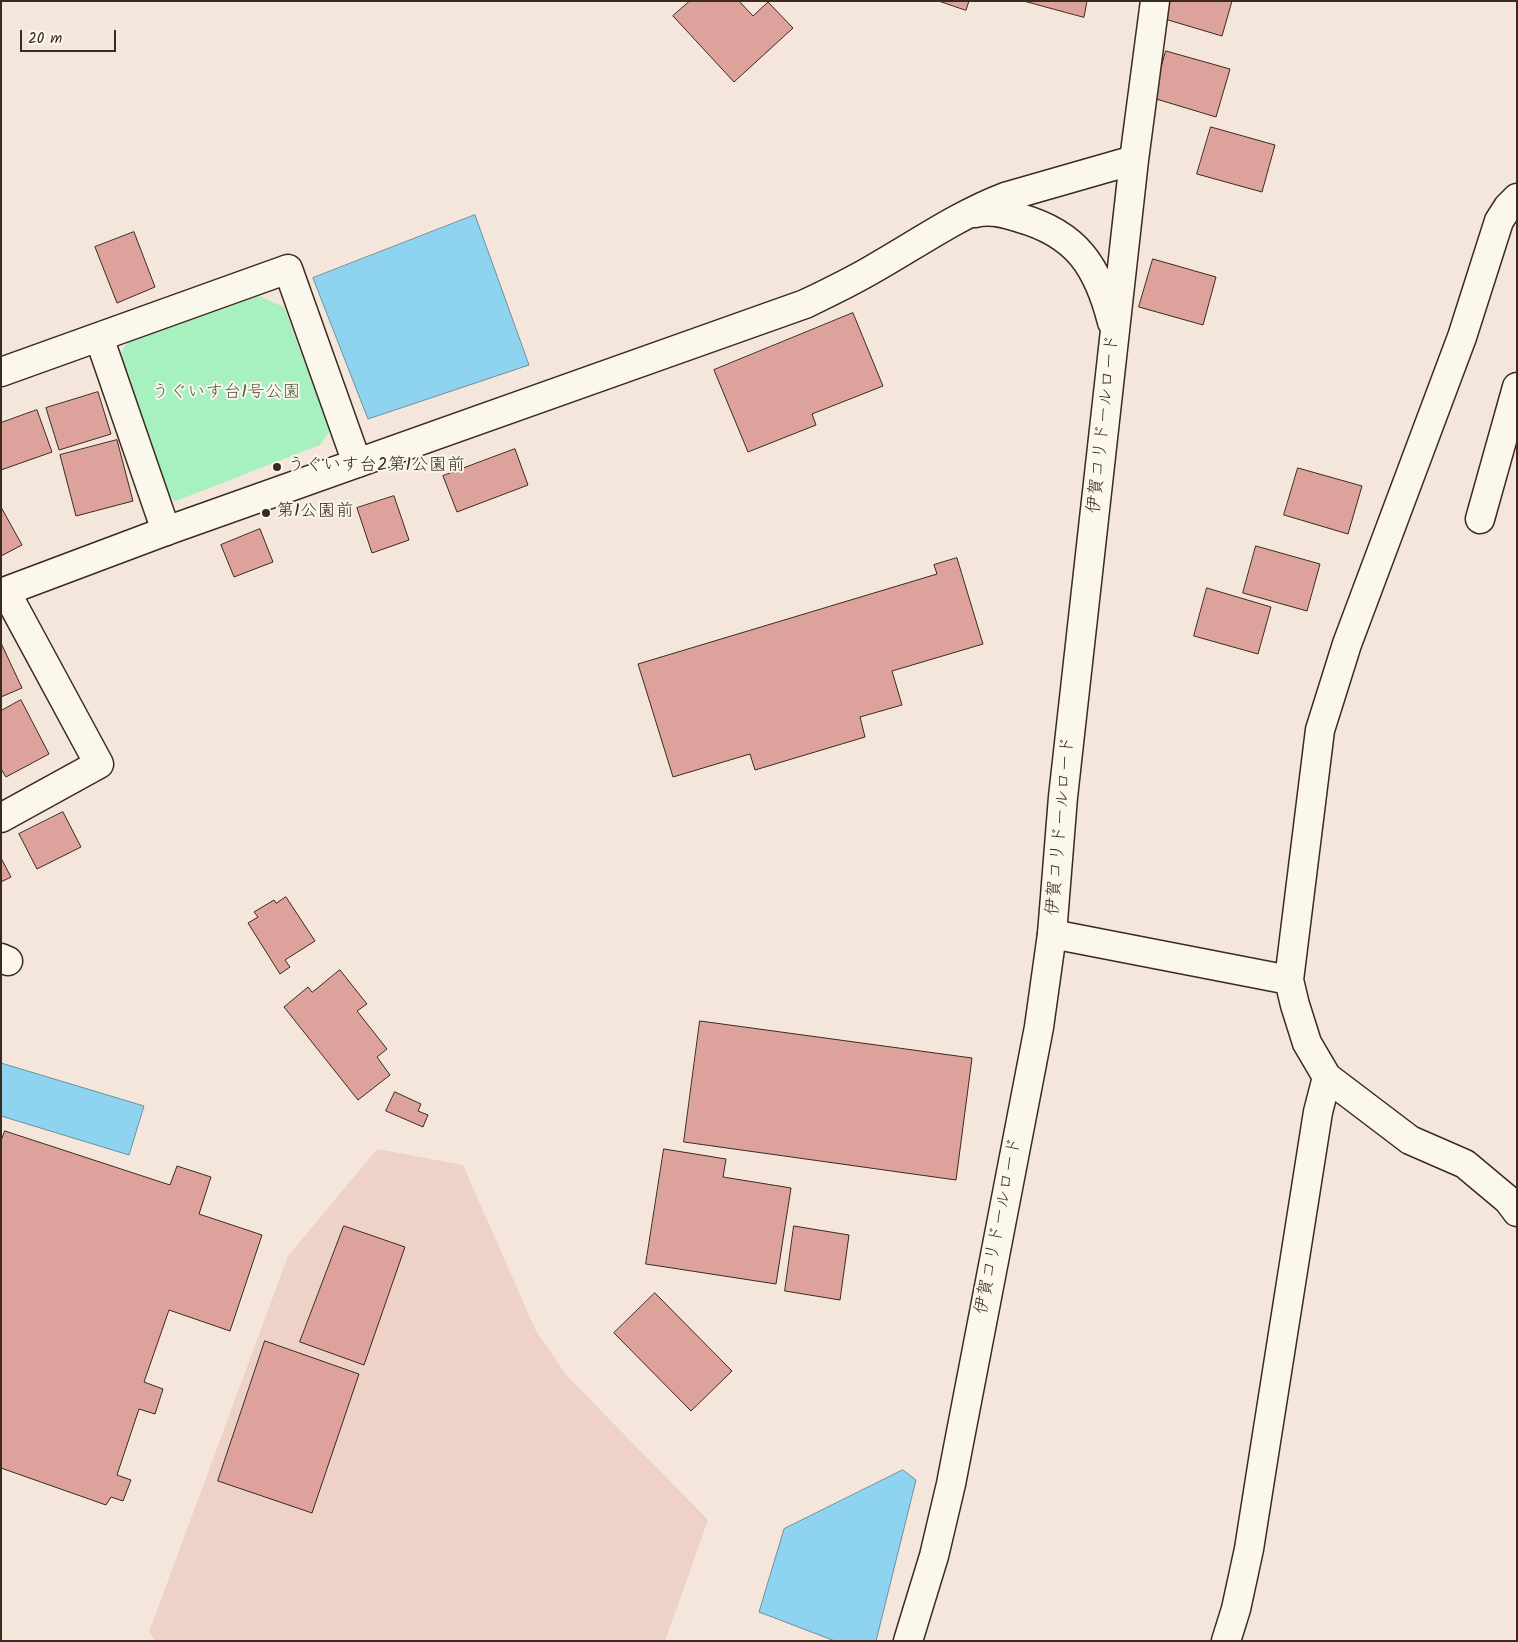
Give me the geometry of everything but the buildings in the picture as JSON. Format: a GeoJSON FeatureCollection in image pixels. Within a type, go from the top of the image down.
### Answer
{"type":"FeatureCollection","features":[{"type":"Feature","properties":{"kind":"street","name":"伊賀コリドールロード"},"geometry":{"type":"LineString","coordinates":[[908,1641],[934,1556],[951,1484],[1038,1028],[1052,934],[1063,797],[1134,160],[1155,1]]}},
{"type":"Feature","properties":{"kind":"street"},"geometry":{"type":"LineString","coordinates":[[1,818],[99,764],[4,593],[357,463],[805,304],[872,270],[961,216],[1005,197],[1134,160]]}},
{"type":"Feature","properties":{"kind":"street"},"geometry":{"type":"LineString","coordinates":[[1517,198],[1499,220],[1462,337],[1347,644],[1320,730],[1290,980],[1295,1006],[1307,1043],[1327,1077],[1410,1140],[1465,1164],[1508,1200],[1517,1212]]}},
{"type":"Feature","properties":{"kind":"street"},"geometry":{"type":"LineString","coordinates":[[961,216],[982,211],[1000,212],[1030,220],[1053,231],[1072,244],[1084,258],[1098,280],[1115,333]]}},
{"type":"Feature","properties":{"kind":"street"},"geometry":{"type":"LineString","coordinates":[[1,372],[288,269],[357,463]]}},
{"type":"Feature","properties":{"kind":"street"},"geometry":{"type":"LineString","coordinates":[[98,337],[166,532]]}},
{"type":"Feature","properties":{"kind":"street"},"geometry":{"type":"LineString","coordinates":[[1480,519],[1517,387]]}},
{"type":"Feature","properties":{"kind":"street"},"geometry":{"type":"LineString","coordinates":[[1052,934],[1290,980]]}},
{"type":"Feature","properties":{"kind":"street"},"geometry":{"type":"LineString","coordinates":[[1226,1641],[1236,1609],[1249,1549],[1316,1121],[1327,1077]]}},
{"type":"Feature","properties":{"kind":"shaded area"},"geometry":{"type":"Polygon","coordinates":[[[377,1149],[463,1165],[536,1331],[567,1376],[708,1520],[665,1641],[156,1641],[149,1632],[288,1256],[377,1149]]]}},
{"type":"Feature","properties":{"kind":"green space","name":"うぐいす台1号公園"},"geometry":{"type":"Polygon","coordinates":[[[259,296],[284,307],[330,431],[320,445],[176,501],[166,495],[117,359],[127,343],[259,296]]]}},
{"type":"Feature","properties":{"kind":"water"},"geometry":{"type":"Polygon","coordinates":[[[475,215],[529,365],[368,419],[313,278],[475,215]]]}},
{"type":"Feature","properties":{"kind":"water"},"geometry":{"type":"Polygon","coordinates":[[[1,1063],[144,1106],[129,1155],[1,1116],[1,1063]]]}},
{"type":"Feature","properties":{"kind":"water"},"geometry":{"type":"Polygon","coordinates":[[[903,1470],[916,1480],[876,1641],[835,1641],[759,1612],[784,1529],[903,1470]]]}},
{"type":"Feature","properties":{"kind":"place","name":"うぐいす台2第1公園前"},"geometry":{"type":"Point","coordinates":[277,467]}},
{"type":"Feature","properties":{"kind":"place","name":"第1公園前"},"geometry":{"type":"Point","coordinates":[266,513]}}]}
